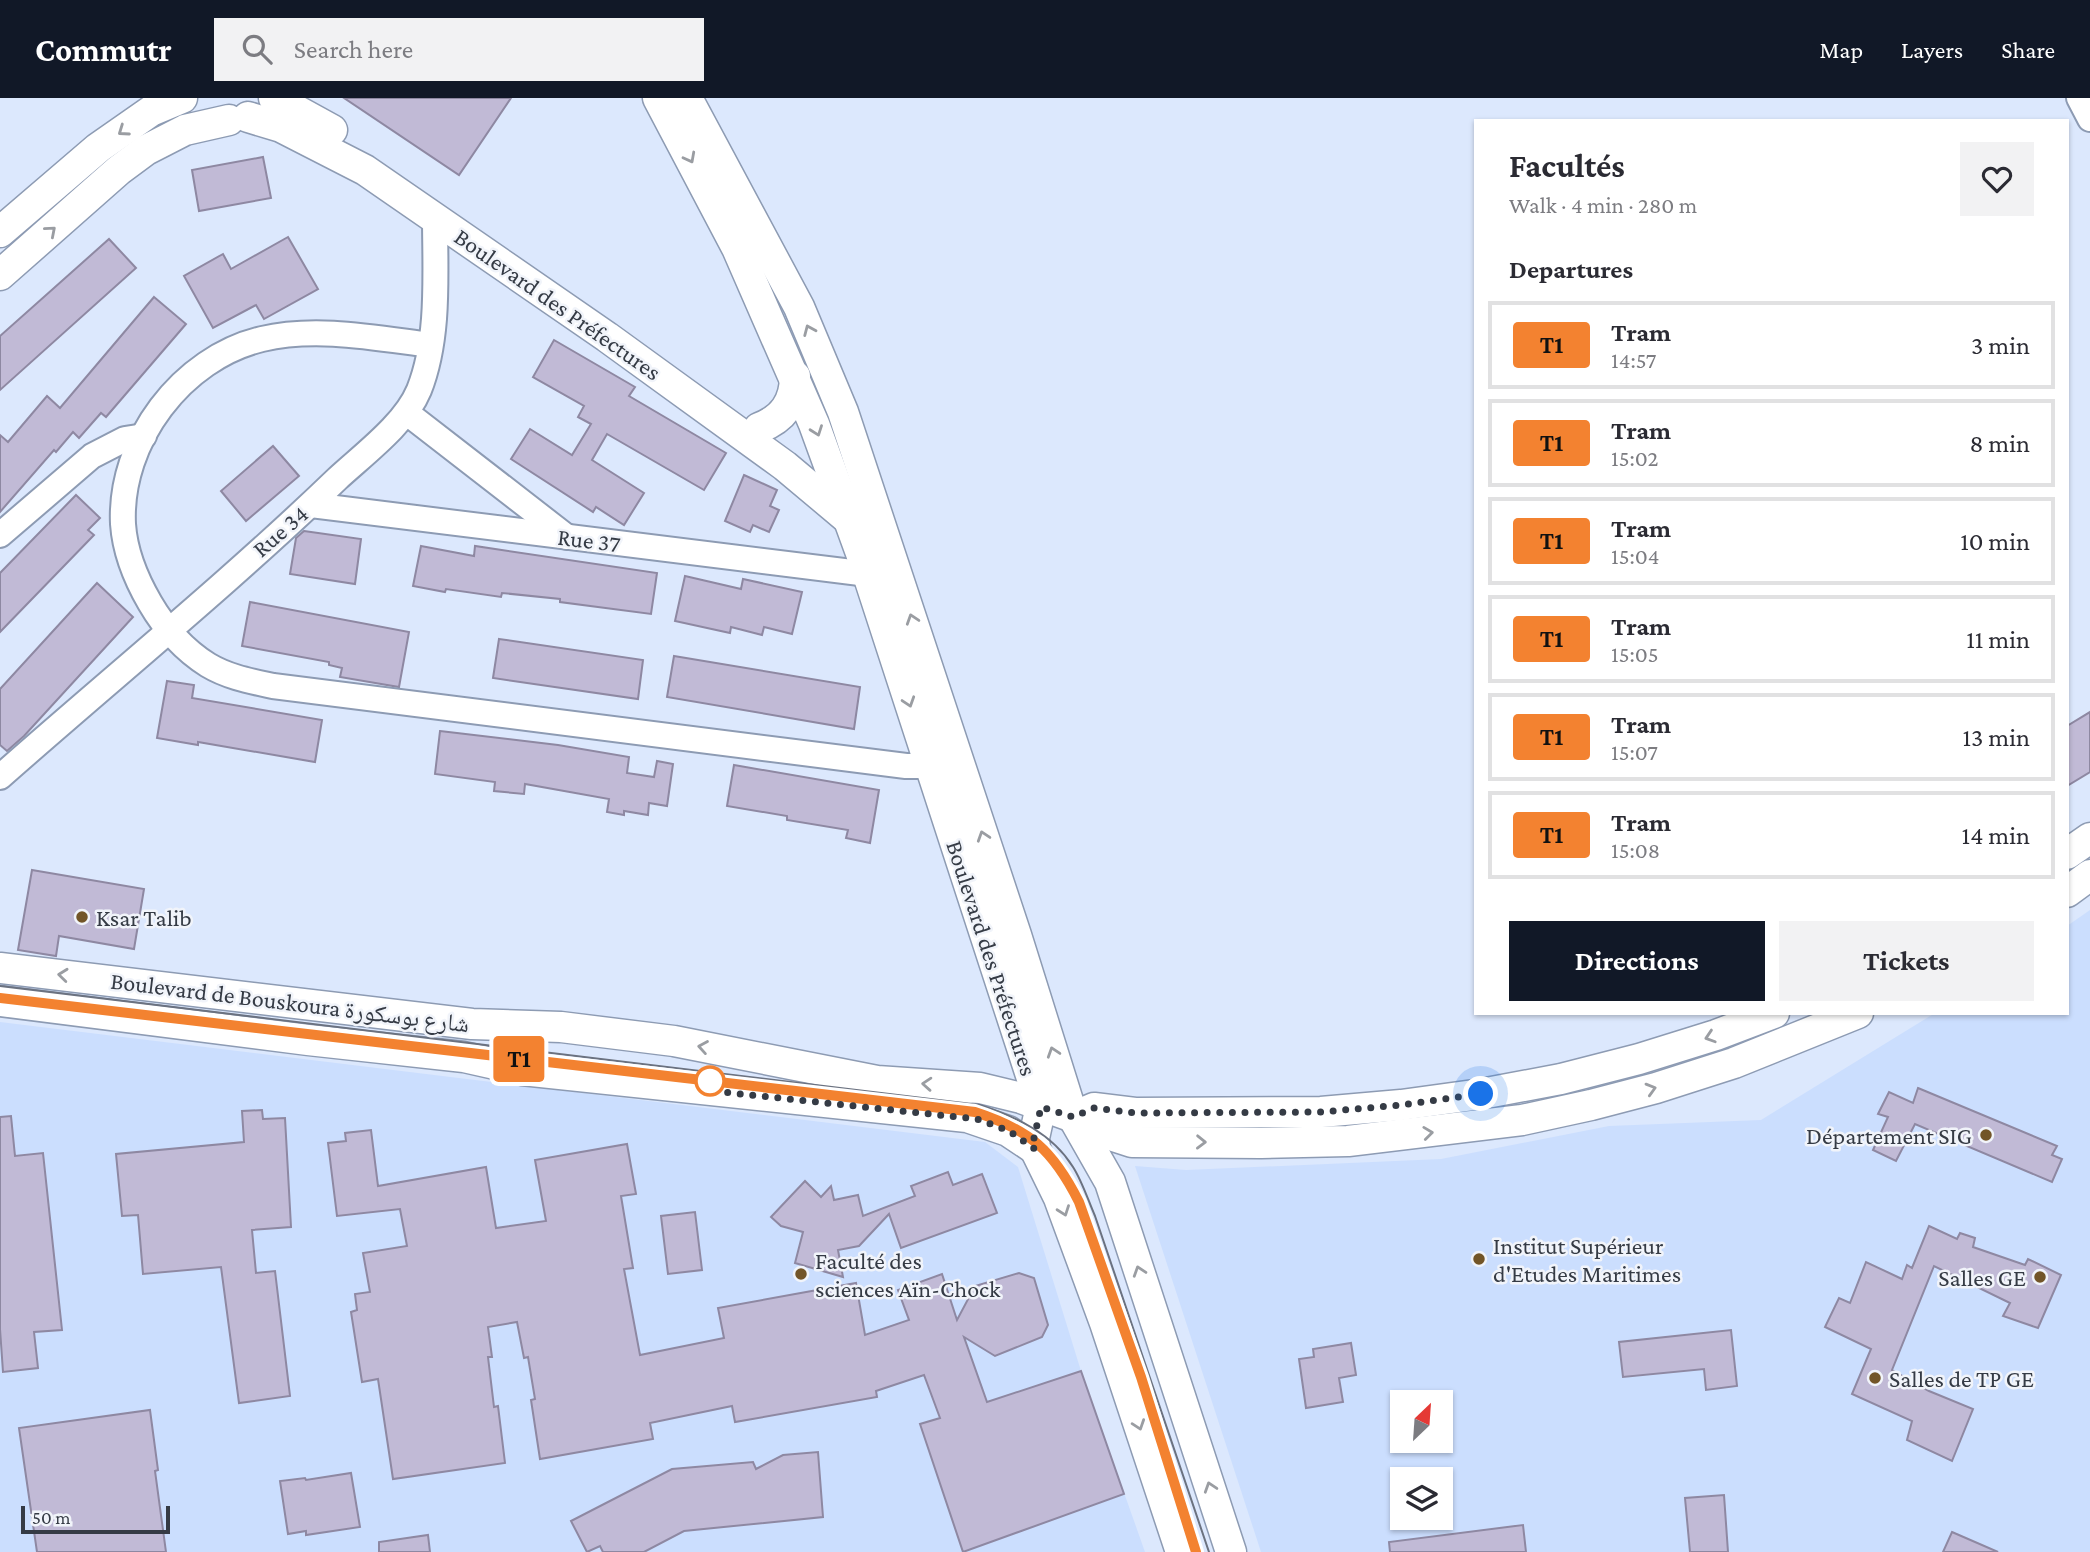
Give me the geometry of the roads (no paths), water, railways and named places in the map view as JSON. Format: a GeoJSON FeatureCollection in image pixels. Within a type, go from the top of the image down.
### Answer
{"type":"FeatureCollection","features":[{"type":"Feature","properties":{"kind":"street"},"geometry":{"type":"LineString","coordinates":[[0,232],[145,105],[182,98]]}},
{"type":"Feature","properties":{"kind":"street","name":"Boulevard des Préfectures"},"geometry":{"type":"LineString","coordinates":[[274,98],[397,169],[835,483]]}},
{"type":"Feature","properties":{"kind":"street","name":"Boulevard des Préfectures"},"geometry":{"type":"LineString","coordinates":[[657,98],[737,248],[795,376],[850,520],[999,971],[1041,1107],[1034,1138],[1035,1149]]}},
{"type":"Feature","properties":{"kind":"street","name":"Boulevard des Préfectures"},"geometry":{"type":"LineString","coordinates":[[687,98],[799,307],[843,412],[1012,923],[1073,1117],[1110,1182],[1231,1552]]}},
{"type":"Feature","properties":{"kind":"street"},"geometry":{"type":"LineString","coordinates":[[2079,98],[2090,119]]}},
{"type":"Feature","properties":{"kind":"street"},"geometry":{"type":"LineString","coordinates":[[0,275],[119,170],[146,150],[236,108]]}},
{"type":"Feature","properties":{"kind":"street","name":"Boulevard des Préfectures"},"geometry":{"type":"LineString","coordinates":[[236,108],[281,127],[355,165],[435,217],[785,466],[850,520]]}},
{"type":"Feature","properties":{"kind":"street","name":"Rue 34"},"geometry":{"type":"LineString","coordinates":[[0,777],[311,505],[407,413],[419,390],[430,345],[435,217]]}},
{"type":"Feature","properties":{"kind":"street"},"geometry":{"type":"LineString","coordinates":[[430,345],[324,334],[292,334],[261,339],[205,363],[189,376],[160,408],[134,456],[127,478],[123,524],[132,569],[168,630],[191,652],[208,665],[236,678],[273,686],[906,766],[930,766]]}},
{"type":"Feature","properties":{"kind":"street"},"geometry":{"type":"LineString","coordinates":[[759,428],[776,419],[789,404],[795,376]]}},
{"type":"Feature","properties":{"kind":"street"},"geometry":{"type":"LineString","coordinates":[[407,413],[568,538]]}},
{"type":"Feature","properties":{"kind":"street"},"geometry":{"type":"LineString","coordinates":[[0,536],[93,456],[125,439],[145,436]]}},
{"type":"Feature","properties":{"kind":"street"},"geometry":{"type":"LineString","coordinates":[[835,483],[847,488],[867,486]]}},
{"type":"Feature","properties":{"kind":"street","name":"Rue 37"},"geometry":{"type":"LineString","coordinates":[[311,505],[868,573]]}},
{"type":"Feature","properties":{"kind":"street"},"geometry":{"type":"LineString","coordinates":[[850,520],[865,526],[880,524]]}},
{"type":"Feature","properties":{"kind":"street"},"geometry":{"type":"LineString","coordinates":[[2069,853],[2090,838]]}},
{"type":"Feature","properties":{"kind":"street"},"geometry":{"type":"LineString","coordinates":[[2069,890],[2090,874]]}},
{"type":"Feature","properties":{"kind":"street","name":"Boulevard de Bouskoura شارع بوسكورة"},"geometry":{"type":"LineString","coordinates":[[0,968],[472,1024],[561,1027],[674,1041],[877,1081],[980,1088],[1021,1098],[1073,1117],[1095,1130],[1132,1142]]}},
{"type":"Feature","properties":{"kind":"street","name":"Boulevard de Bouskoura شارع بوسكورة"},"geometry":{"type":"LineString","coordinates":[[0,1001],[464,1057],[530,1071],[967,1117],[1009,1131],[1035,1149]]}},
{"type":"Feature","properties":{"kind":"street"},"geometry":{"type":"LineString","coordinates":[[1073,1117],[1094,1108],[1147,1113],[1321,1112],[1481,1094],[1561,1079],[1639,1059],[1769,1015]]}},
{"type":"Feature","properties":{"kind":"street"},"geometry":{"type":"LineString","coordinates":[[1110,1182],[1116,1159],[1132,1142],[1348,1142],[1521,1120],[1656,1088],[1734,1063],[1853,1015]]}},
{"type":"Feature","properties":{"kind":"street"},"geometry":{"type":"LineString","coordinates":[[980,1088],[1001,1070],[1011,1051],[1016,1031]]}},
{"type":"Feature","properties":{"kind":"street"},"geometry":{"type":"LineString","coordinates":[[1035,1149],[1059,1198],[1100,1311],[1181,1552]]}},
{"type":"Feature","properties":{"kind":"tram line"},"geometry":{"type":"LineString","coordinates":[[0,986],[980,1105],[1020,1121],[1055,1145],[1073,1167],[1082,1184],[1209,1552]]}},
{"type":"Feature","properties":{"kind":"tram line"},"geometry":{"type":"LineString","coordinates":[[0,998],[636,1073]]}},
{"type":"Feature","properties":{"kind":"tram line","name":"T1"},"geometry":{"type":"LineString","coordinates":[[0,998],[975,1112],[1006,1122],[1034,1138],[1065,1175],[1079,1202],[1141,1377],[1196,1552]]}},
{"type":"Feature","properties":{"kind":"tram line"},"geometry":{"type":"LineString","coordinates":[[1041,1146],[1065,1175],[1073,1191]]}},
{"type":"Feature","properties":{"kind":"tram line"},"geometry":{"type":"LineString","coordinates":[[1163,1449],[1196,1552]]}},
{"type":"Feature","properties":{"kind":"place","name":"Ksar Talib"},"geometry":{"type":"Point","coordinates":[82,917]}},
{"type":"Feature","properties":{"kind":"place","name":"Département SIG"},"geometry":{"type":"Point","coordinates":[1986,1135]}},
{"type":"Feature","properties":{"kind":"place","name":"Institut Supérieur d'Etudes Maritimes"},"geometry":{"type":"Point","coordinates":[1479,1259]}},
{"type":"Feature","properties":{"kind":"place","name":"Faculté des sciences Aïn-Chock"},"geometry":{"type":"Point","coordinates":[801,1274]}},
{"type":"Feature","properties":{"kind":"place","name":"Salles GE"},"geometry":{"type":"Point","coordinates":[2040,1277]}},
{"type":"Feature","properties":{"kind":"place","name":"Salles de TP GE"},"geometry":{"type":"Point","coordinates":[1875,1378]}}]}
